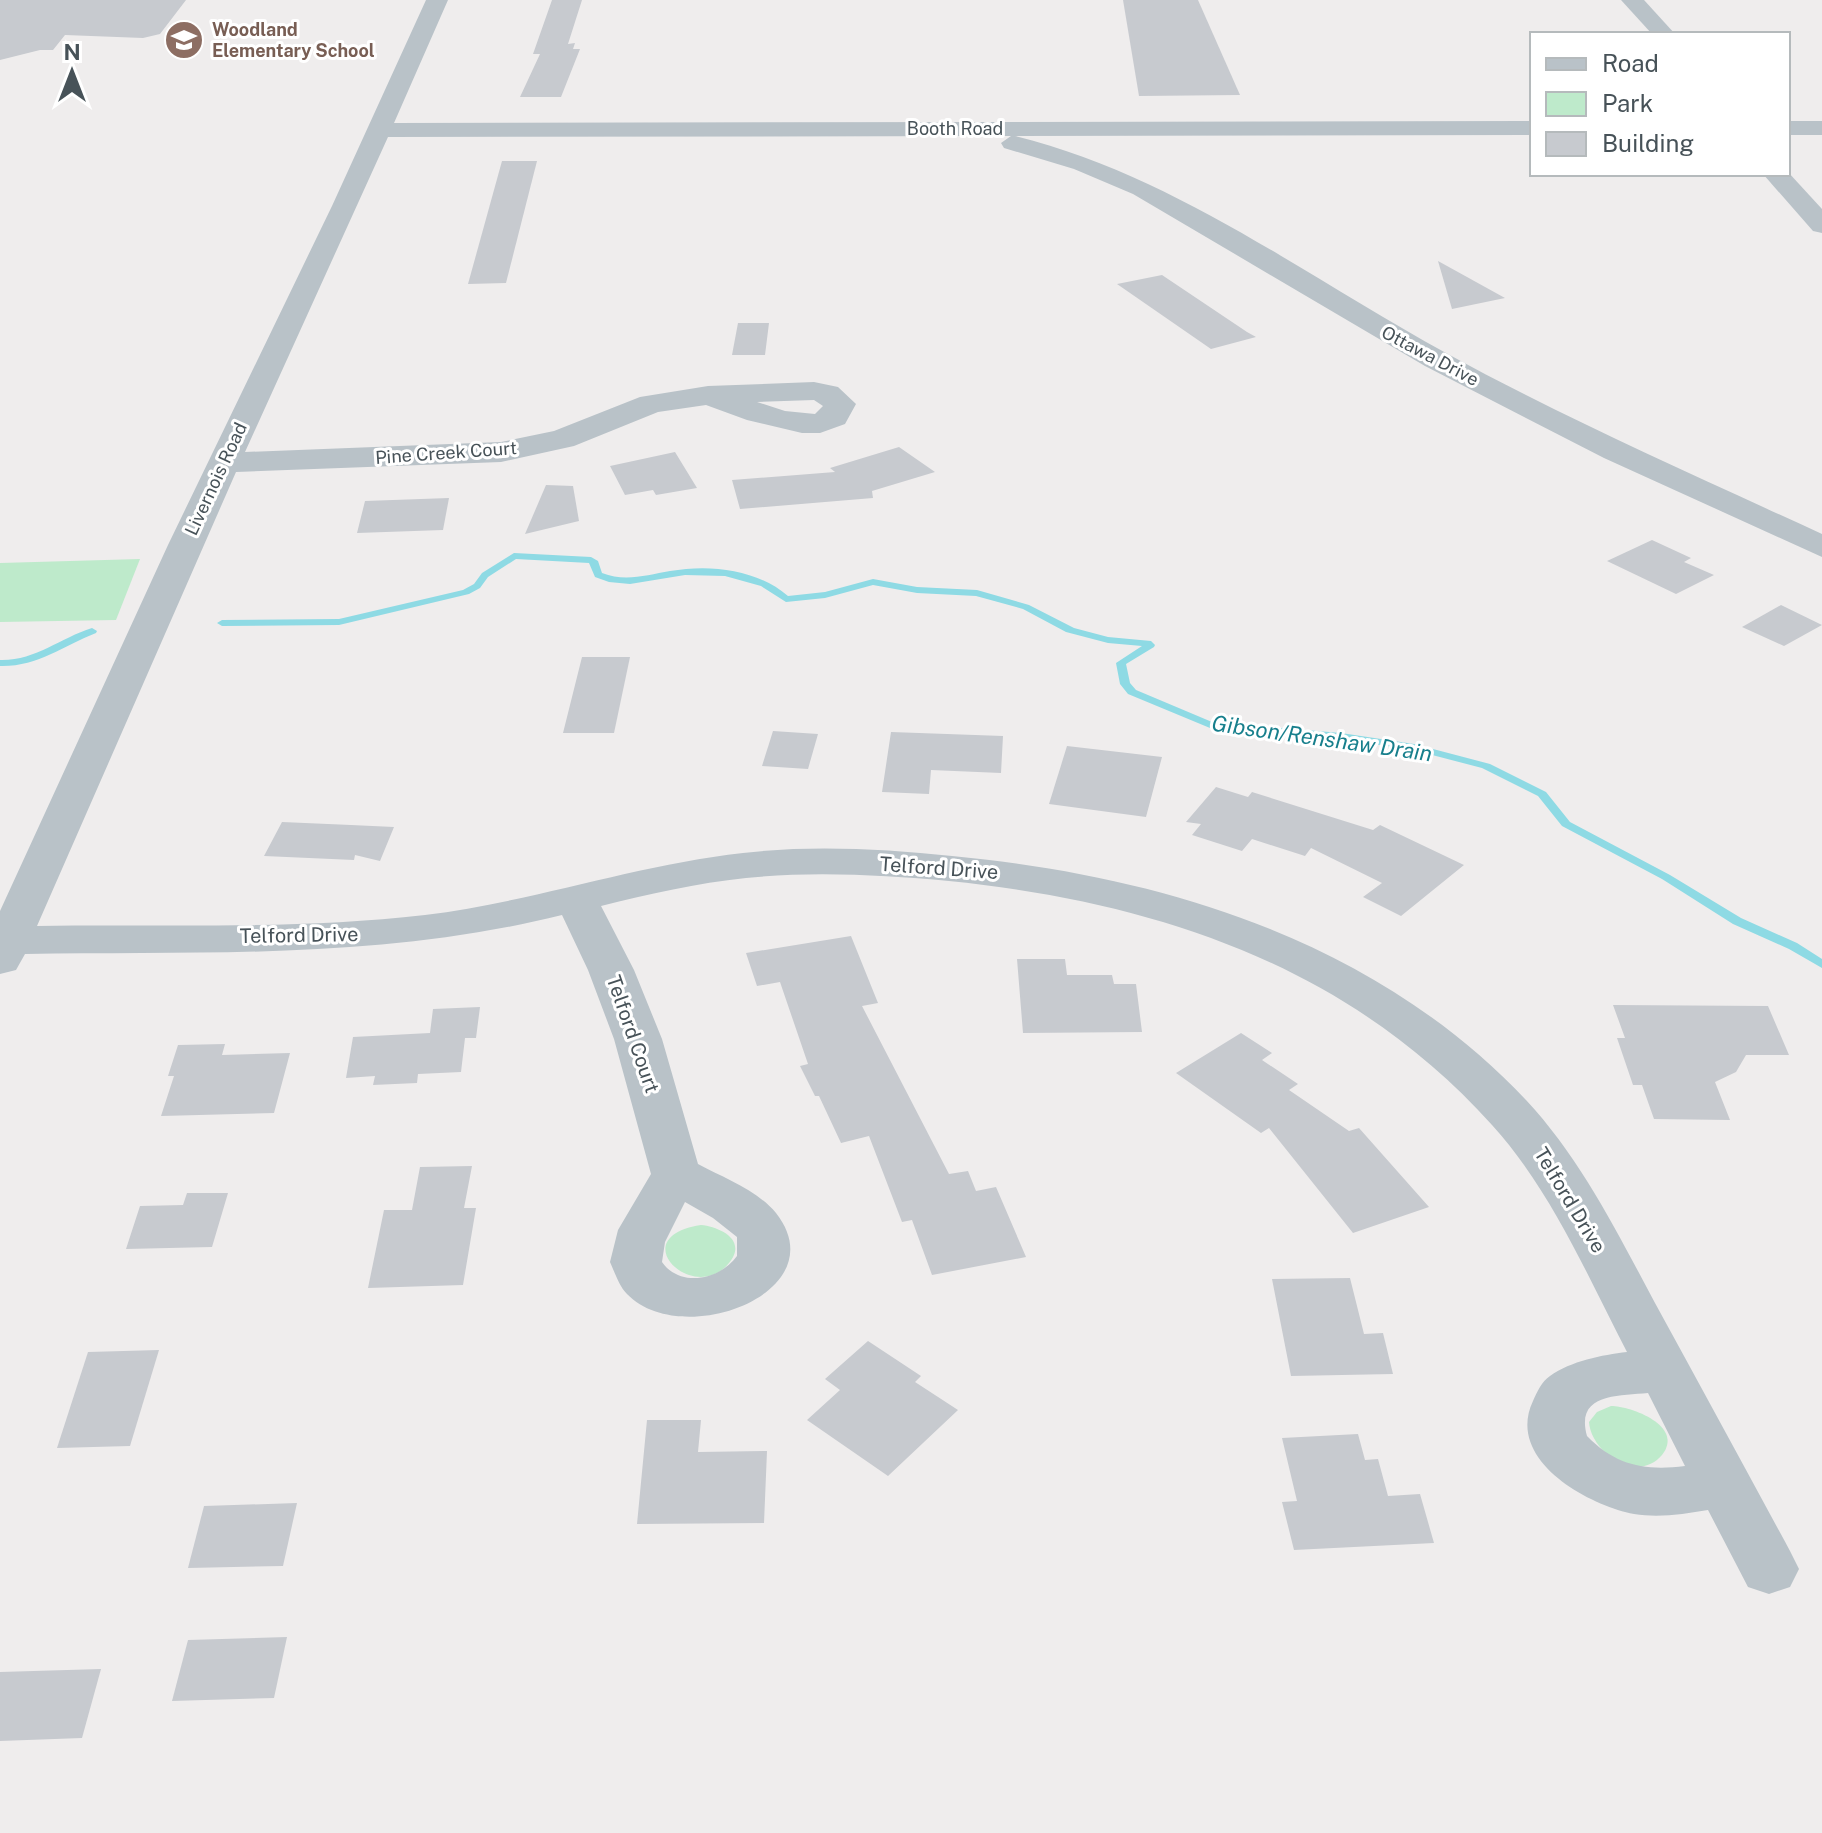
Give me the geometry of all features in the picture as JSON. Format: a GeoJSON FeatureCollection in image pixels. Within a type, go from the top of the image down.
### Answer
{"type":"FeatureCollection","features":[{"type":"Feature","properties":{"kind":"street","name":"Livernois Road"},"geometry":{"type":"LineString","coordinates":[[3,947],[437,0]]}},
{"type":"Feature","properties":{"kind":"street"},"geometry":{"type":"LineString","coordinates":[[1632,0],[1662,32]]}},
{"type":"Feature","properties":{"kind":"street","name":"Booth Road"},"geometry":{"type":"LineString","coordinates":[[378,130],[1530,128]]}},
{"type":"Feature","properties":{"kind":"street"},"geometry":{"type":"LineString","coordinates":[[1790,128],[1822,128]]}},
{"type":"Feature","properties":{"kind":"street","name":"Ottawa Drive"},"geometry":{"type":"LineString","coordinates":[[973,129],[1108,173],[1158,196],[1436,360],[1629,457],[1822,547]]}},
{"type":"Feature","properties":{"kind":"street"},"geometry":{"type":"LineString","coordinates":[[1047,152],[1065,144],[1072,129]]}},
{"type":"Feature","properties":{"kind":"street"},"geometry":{"type":"LineString","coordinates":[[1778,176],[1822,225]]}},
{"type":"Feature","properties":{"kind":"street","name":"Pine Creek Court"},"geometry":{"type":"LineString","coordinates":[[223,463],[501,452],[563,439],[651,404],[708,395]]}},
{"type":"Feature","properties":{"kind":"street","name":"Telford Drive"},"geometry":{"type":"LineString","coordinates":[[3,947],[398,932],[452,926],[683,874],[743,865],[838,862],[1051,878],[1141,898],[1233,927],[1332,973],[1429,1037],[1494,1096],[1531,1137],[1569,1191],[1769,1569]]}},
{"type":"Feature","properties":{"kind":"street","name":"Telford Court"},"geometry":{"type":"LineString","coordinates":[[576,899],[635,1028],[676,1174]]}},
{"type":"Feature","properties":{"kind":"street"},"geometry":{"type":"LineString","coordinates":[[1663,1370],[1585,1382],[1570,1390],[1560,1401],[1556,1419],[1560,1440],[1586,1472],[1628,1489],[1661,1493],[1723,1484]]}},
{"type":"Feature","properties":{"kind":"green space"},"geometry":{"type":"Polygon","coordinates":[[[140,559],[116,620],[0,622],[0,563],[140,559]]]}},
{"type":"Feature","properties":{"kind":"green space"},"geometry":{"type":"Polygon","coordinates":[[[701,1225],[729,1236],[735,1248],[729,1263],[715,1274],[699,1277],[684,1273],[672,1265],[666,1254],[667,1242],[678,1232],[701,1225]]]}},
{"type":"Feature","properties":{"kind":"green space"},"geometry":{"type":"Polygon","coordinates":[[[1611,1406],[1642,1414],[1661,1427],[1667,1435],[1667,1445],[1662,1455],[1652,1463],[1641,1466],[1617,1461],[1607,1454],[1592,1434],[1589,1422],[1597,1412],[1611,1406]]]}},
{"type":"Feature","properties":{"kind":"building"},"geometry":{"type":"Polygon","coordinates":[[[0,0],[186,0],[160,34],[143,38],[65,35],[53,50],[40,50],[0,60],[0,0]]]}},
{"type":"Feature","properties":{"kind":"building"},"geometry":{"type":"Polygon","coordinates":[[[552,0],[582,0],[568,44],[575,43],[573,49],[580,49],[561,97],[520,97],[540,54],[533,54],[552,0]]]}},
{"type":"Feature","properties":{"kind":"building"},"geometry":{"type":"Polygon","coordinates":[[[1123,0],[1198,0],[1240,95],[1139,96],[1123,0]]]}},
{"type":"Feature","properties":{"kind":"building"},"geometry":{"type":"Polygon","coordinates":[[[502,161],[537,161],[506,283],[468,284],[502,161]]]}},
{"type":"Feature","properties":{"kind":"building"},"geometry":{"type":"Polygon","coordinates":[[[1438,261],[1505,298],[1452,309],[1438,261]]]}},
{"type":"Feature","properties":{"kind":"building"},"geometry":{"type":"Polygon","coordinates":[[[1162,275],[1256,337],[1211,349],[1117,284],[1162,275]]]}},
{"type":"Feature","properties":{"kind":"building"},"geometry":{"type":"Polygon","coordinates":[[[738,323],[769,323],[765,355],[732,355],[738,323]]]}},
{"type":"Feature","properties":{"kind":"building"},"geometry":{"type":"Polygon","coordinates":[[[899,447],[935,472],[872,491],[873,498],[740,509],[732,480],[835,472],[830,468],[899,447]]]}},
{"type":"Feature","properties":{"kind":"building"},"geometry":{"type":"Polygon","coordinates":[[[675,452],[697,488],[656,495],[653,490],[625,495],[610,466],[675,452]]]}},
{"type":"Feature","properties":{"kind":"building"},"geometry":{"type":"Polygon","coordinates":[[[546,485],[573,486],[579,521],[525,534],[546,485]]]}},
{"type":"Feature","properties":{"kind":"building"},"geometry":{"type":"Polygon","coordinates":[[[449,498],[443,530],[357,533],[365,501],[449,498]]]}},
{"type":"Feature","properties":{"kind":"building"},"geometry":{"type":"Polygon","coordinates":[[[1652,540],[1691,558],[1684,562],[1714,575],[1676,594],[1607,561],[1652,540]]]}},
{"type":"Feature","properties":{"kind":"building"},"geometry":{"type":"Polygon","coordinates":[[[1781,605],[1822,625],[1784,646],[1742,627],[1781,605]]]}},
{"type":"Feature","properties":{"kind":"building"},"geometry":{"type":"Polygon","coordinates":[[[582,657],[630,657],[614,733],[563,733],[582,657]]]}},
{"type":"Feature","properties":{"kind":"building"},"geometry":{"type":"Polygon","coordinates":[[[773,731],[818,734],[808,769],[762,766],[773,731]]]}},
{"type":"Feature","properties":{"kind":"building"},"geometry":{"type":"Polygon","coordinates":[[[891,732],[1003,736],[1001,773],[931,770],[929,794],[882,792],[891,732]]]}},
{"type":"Feature","properties":{"kind":"building"},"geometry":{"type":"Polygon","coordinates":[[[1067,746],[1162,757],[1146,817],[1049,804],[1067,746]]]}},
{"type":"Feature","properties":{"kind":"building"},"geometry":{"type":"Polygon","coordinates":[[[1216,787],[1248,797],[1252,792],[1373,830],[1380,825],[1464,865],[1401,916],[1363,897],[1382,883],[1311,848],[1305,856],[1252,839],[1242,851],[1192,835],[1201,824],[1186,822],[1216,787]]]}},
{"type":"Feature","properties":{"kind":"building"},"geometry":{"type":"Polygon","coordinates":[[[282,822],[394,827],[380,861],[355,855],[354,860],[264,856],[282,822]]]}},
{"type":"Feature","properties":{"kind":"building"},"geometry":{"type":"Polygon","coordinates":[[[851,936],[878,1003],[862,1006],[949,1174],[968,1171],[976,1191],[996,1187],[1026,1257],[932,1275],[912,1220],[902,1222],[869,1136],[841,1143],[819,1096],[815,1096],[800,1066],[808,1064],[780,982],[757,986],[746,953],[851,936]]]}},
{"type":"Feature","properties":{"kind":"building"},"geometry":{"type":"Polygon","coordinates":[[[1017,959],[1065,959],[1067,975],[1112,975],[1114,984],[1136,984],[1142,1032],[1023,1033],[1017,959]]]}},
{"type":"Feature","properties":{"kind":"building"},"geometry":{"type":"Polygon","coordinates":[[[1613,1005],[1768,1006],[1789,1055],[1746,1055],[1736,1072],[1715,1082],[1730,1120],[1654,1119],[1642,1085],[1633,1085],[1617,1038],[1625,1038],[1613,1005]]]}},
{"type":"Feature","properties":{"kind":"building"},"geometry":{"type":"Polygon","coordinates":[[[480,1007],[476,1038],[465,1038],[461,1072],[418,1074],[417,1083],[373,1085],[375,1076],[346,1078],[353,1037],[430,1033],[433,1009],[480,1007]]]}},
{"type":"Feature","properties":{"kind":"building"},"geometry":{"type":"Polygon","coordinates":[[[1241,1033],[1272,1053],[1262,1060],[1298,1084],[1289,1090],[1349,1131],[1359,1128],[1429,1207],[1353,1233],[1269,1128],[1261,1133],[1176,1073],[1241,1033]]]}},
{"type":"Feature","properties":{"kind":"building"},"geometry":{"type":"Polygon","coordinates":[[[225,1044],[222,1055],[290,1053],[274,1113],[161,1116],[174,1076],[168,1076],[178,1045],[225,1044]]]}},
{"type":"Feature","properties":{"kind":"building"},"geometry":{"type":"Polygon","coordinates":[[[472,1166],[464,1208],[476,1208],[463,1285],[368,1288],[384,1210],[412,1210],[420,1167],[472,1166]]]}},
{"type":"Feature","properties":{"kind":"building"},"geometry":{"type":"Polygon","coordinates":[[[187,1193],[228,1193],[212,1247],[126,1249],[140,1206],[183,1205],[187,1193]]]}},
{"type":"Feature","properties":{"kind":"building"},"geometry":{"type":"Polygon","coordinates":[[[1350,1278],[1364,1334],[1383,1333],[1393,1374],[1291,1376],[1272,1279],[1350,1278]]]}},
{"type":"Feature","properties":{"kind":"building"},"geometry":{"type":"Polygon","coordinates":[[[868,1341],[921,1376],[915,1382],[958,1410],[888,1476],[807,1420],[840,1390],[825,1379],[868,1341]]]}},
{"type":"Feature","properties":{"kind":"building"},"geometry":{"type":"Polygon","coordinates":[[[159,1350],[130,1446],[57,1448],[88,1352],[159,1350]]]}},
{"type":"Feature","properties":{"kind":"building"},"geometry":{"type":"Polygon","coordinates":[[[647,1420],[701,1420],[698,1452],[767,1451],[764,1523],[637,1524],[647,1420]]]}},
{"type":"Feature","properties":{"kind":"building"},"geometry":{"type":"Polygon","coordinates":[[[1358,1434],[1365,1460],[1378,1459],[1388,1496],[1420,1494],[1434,1543],[1294,1550],[1282,1502],[1297,1501],[1282,1438],[1358,1434]]]}},
{"type":"Feature","properties":{"kind":"building"},"geometry":{"type":"Polygon","coordinates":[[[297,1503],[283,1566],[188,1568],[204,1506],[297,1503]]]}},
{"type":"Feature","properties":{"kind":"building"},"geometry":{"type":"Polygon","coordinates":[[[287,1637],[274,1698],[172,1701],[188,1640],[287,1637]]]}},
{"type":"Feature","properties":{"kind":"building"},"geometry":{"type":"Polygon","coordinates":[[[101,1669],[82,1738],[0,1741],[0,1672],[101,1669]]]}},
{"type":"Feature","properties":{"kind":"waterway","name":"Gibson/Renshaw Drain"},"geometry":{"type":"LineString","coordinates":[[222,623],[339,622],[466,592],[514,556],[591,560],[598,575],[619,581],[685,572],[712,571],[739,575],[764,584],[786,599],[825,595],[873,582],[917,590],[977,593],[1026,607],[1070,630],[1108,640],[1147,643],[1150,645],[1121,663],[1125,684],[1132,692],[1210,725],[1341,736],[1414,747],[1486,766],[1542,794],[1566,824],[1666,877],[1737,921],[1793,946],[1822,964]]}},
{"type":"Feature","properties":{"kind":"waterway","name":"Gibson/Renshaw Drain"},"geometry":{"type":"LineString","coordinates":[[0,663],[25,662],[92,631]]}},
{"type":"Feature","properties":{"kind":"place","name":"Woodland Elementary School"},"geometry":{"type":"Point","coordinates":[184,40]}}]}
